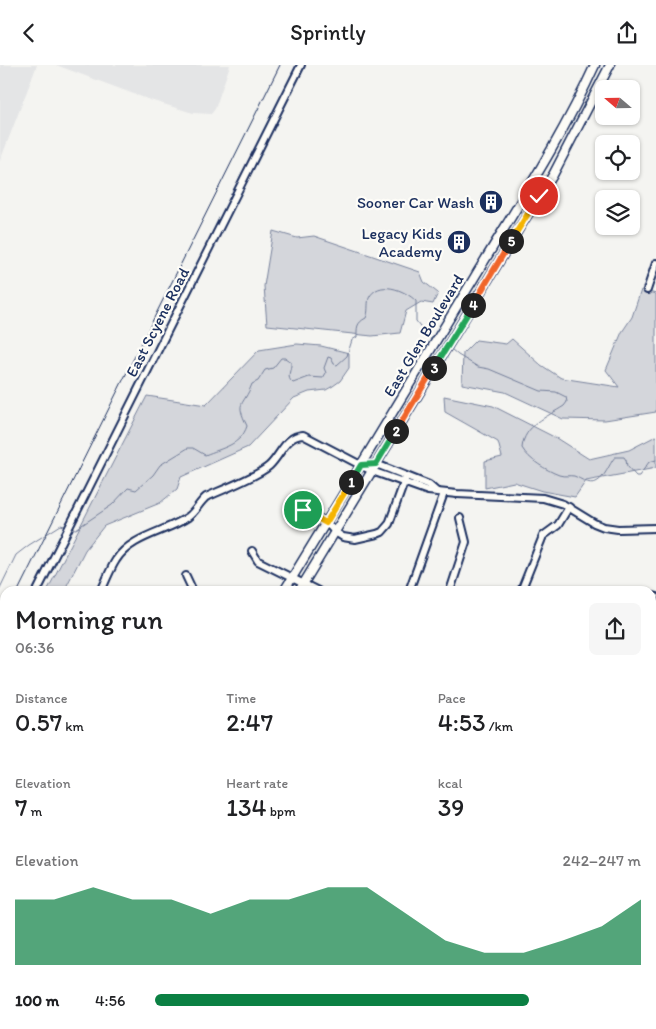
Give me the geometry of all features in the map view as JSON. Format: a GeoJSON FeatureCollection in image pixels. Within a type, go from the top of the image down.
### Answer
{"type":"FeatureCollection","features":[{"type":"Feature","properties":{"kind":"main road","name":"East Glen Boulevard"},"geometry":{"type":"LineString","coordinates":[[287,586],[558,140],[595,65]]}},
{"type":"Feature","properties":{"kind":"main road","name":"East Glen Boulevard"},"geometry":{"type":"LineString","coordinates":[[304,584],[553,175],[610,65]]}},
{"type":"Feature","properties":{"kind":"main road"},"geometry":{"type":"LineString","coordinates":[[509,220],[520,227]]}},
{"type":"Feature","properties":{"kind":"street","name":"East Scyene Road"},"geometry":{"type":"LineString","coordinates":[[40,586],[301,65]]}},
{"type":"Feature","properties":{"kind":"street"},"geometry":{"type":"LineString","coordinates":[[647,290],[656,263]]}},
{"type":"Feature","properties":{"kind":"street"},"geometry":{"type":"LineString","coordinates":[[103,586],[116,560],[128,547],[186,518],[196,510],[201,501],[206,497],[268,467],[290,439],[297,435],[303,435],[361,465],[405,479],[428,491],[543,497],[558,501],[604,527],[618,529],[656,528]]}},
{"type":"Feature","properties":{"kind":"street"},"geometry":{"type":"LineString","coordinates":[[303,510],[326,523],[335,533],[351,539],[382,532],[389,524],[405,479]]}},
{"type":"Feature","properties":{"kind":"street"},"geometry":{"type":"LineString","coordinates":[[411,586],[441,492]]}},
{"type":"Feature","properties":{"kind":"street"},"geometry":{"type":"LineString","coordinates":[[523,586],[543,536],[558,525],[570,507]]}},
{"type":"Feature","properties":{"kind":"street"},"geometry":{"type":"LineString","coordinates":[[452,586],[465,549],[466,536],[460,518]]}},
{"type":"Feature","properties":{"kind":"street"},"geometry":{"type":"LineString","coordinates":[[252,551],[258,561],[308,586]]}},
{"type":"Feature","properties":{"kind":"street"},"geometry":{"type":"LineString","coordinates":[[186,576],[191,586]]}},
{"type":"Feature","properties":{"kind":"shaded area"},"geometry":{"type":"Polygon","coordinates":[[[0,65],[37,65],[0,161],[0,65]]]}},
{"type":"Feature","properties":{"kind":"shaded area"},"geometry":{"type":"Polygon","coordinates":[[[56,65],[230,65],[215,109],[211,114],[193,113],[150,100],[56,65]]]}},
{"type":"Feature","properties":{"kind":"shaded area"},"geometry":{"type":"Polygon","coordinates":[[[273,231],[297,238],[314,236],[420,272],[424,282],[438,293],[433,304],[421,302],[406,311],[400,333],[372,336],[267,325],[264,286],[273,231]]]}},
{"type":"Feature","properties":{"kind":"shaded area"},"geometry":{"type":"Polygon","coordinates":[[[641,290],[656,294],[656,412],[605,420],[563,419],[505,392],[462,384],[463,353],[476,340],[506,344],[512,339],[541,365],[561,378],[619,387],[606,370],[622,332],[632,317],[641,290]]]}},
{"type":"Feature","properties":{"kind":"shaded area"},"geometry":{"type":"Polygon","coordinates":[[[297,344],[321,346],[349,353],[349,368],[340,381],[326,390],[309,392],[294,398],[248,447],[181,477],[177,489],[160,503],[104,526],[85,550],[67,586],[50,586],[147,396],[206,405],[259,350],[297,344]]]}},
{"type":"Feature","properties":{"kind":"shaded area"},"geometry":{"type":"Polygon","coordinates":[[[444,396],[493,406],[556,438],[589,459],[629,450],[656,436],[656,468],[586,481],[575,497],[542,491],[514,482],[485,488],[485,461],[502,457],[498,442],[445,412],[444,396]]]}},
{"type":"Feature","properties":{"kind":"waterway"},"geometry":{"type":"LineString","coordinates":[[71,528],[76,529],[112,505],[128,488],[136,490],[153,475],[160,465],[188,448],[193,448],[205,455],[236,442],[247,426],[241,408],[252,384],[258,381],[265,370],[273,368],[281,358],[291,362],[289,378],[293,383],[309,377],[323,378],[326,373],[324,368],[328,357],[337,365],[347,356],[352,340],[357,337],[357,328],[367,316],[369,298],[373,292],[379,289],[392,288],[405,293],[416,301],[416,321],[431,340]]}},
{"type":"Feature","properties":{"kind":"waterway"},"geometry":{"type":"LineString","coordinates":[[451,349],[478,367],[489,369],[541,391],[556,392],[566,397],[567,402],[564,406],[537,423],[527,433],[522,448],[533,460],[549,470],[559,475],[574,476],[593,483],[602,477],[615,457],[624,457],[627,466],[636,476],[639,476],[649,462],[656,460]]}},
{"type":"Feature","properties":{"kind":"waterway"},"geometry":{"type":"LineString","coordinates":[[1,586],[16,555],[61,525],[67,527]]}},
{"type":"Feature","properties":{"kind":"railway"},"geometry":{"type":"LineString","coordinates":[[20,586],[280,65]]}},
{"type":"Feature","properties":{"kind":"place","name":"Sooner Car Wash"},"geometry":{"type":"Point","coordinates":[491,202]}},
{"type":"Feature","properties":{"kind":"place","name":"Legacy Kids Academy"},"geometry":{"type":"Point","coordinates":[459,242]}},
{"type":"Feature","properties":{"kind":"route"},"geometry":{"type":"LineString","coordinates":[[303,510],[326,523],[361,465],[376,464],[539,196]]}}]}
